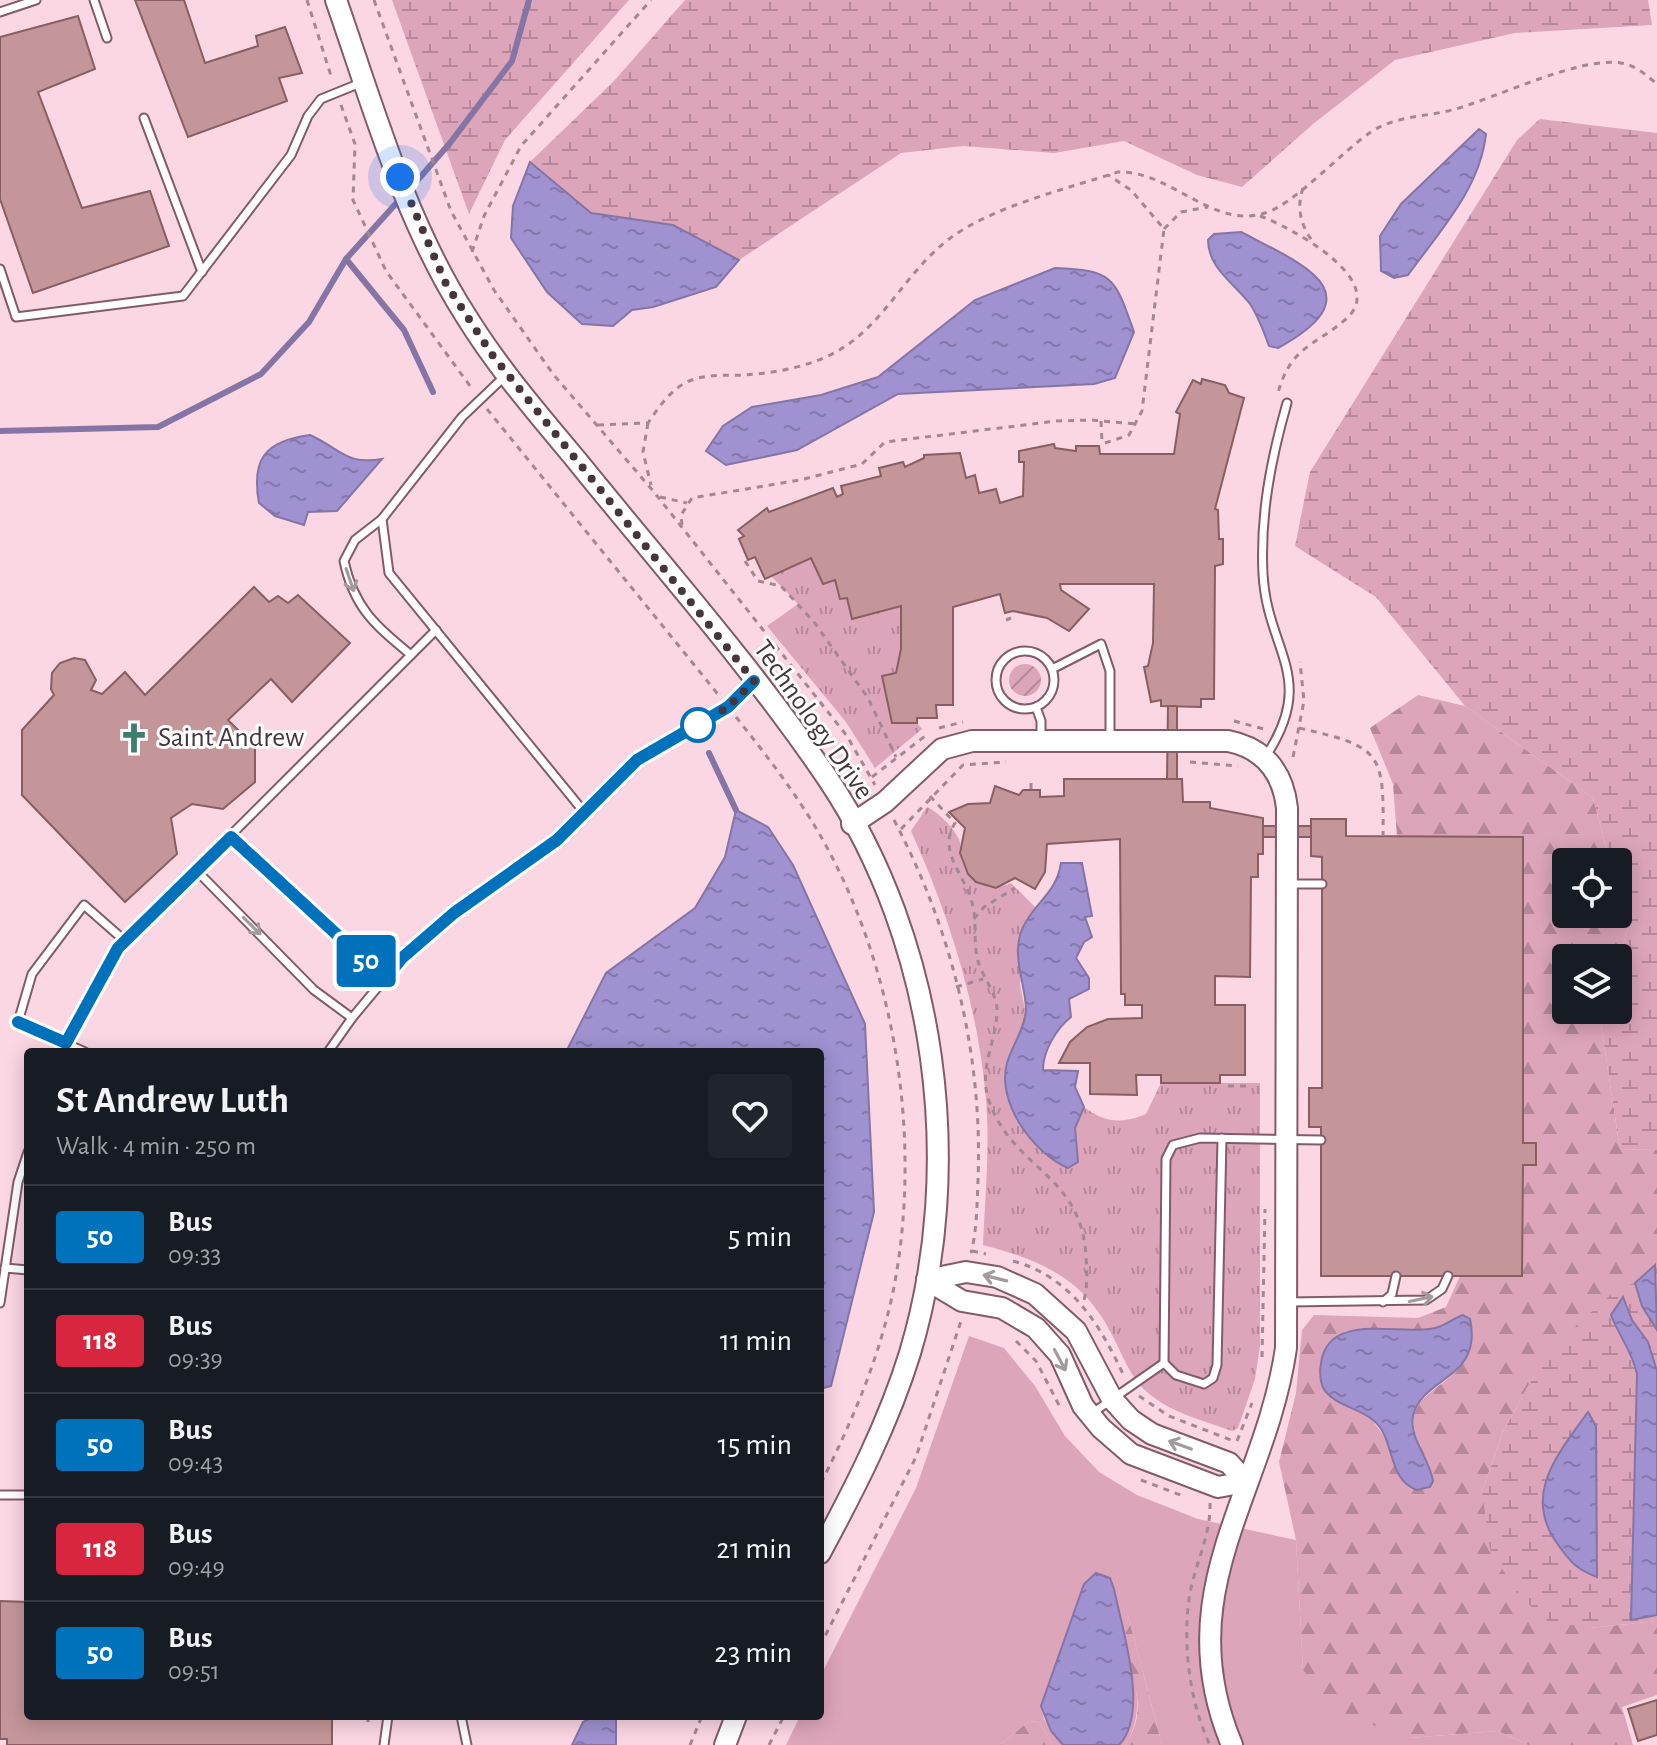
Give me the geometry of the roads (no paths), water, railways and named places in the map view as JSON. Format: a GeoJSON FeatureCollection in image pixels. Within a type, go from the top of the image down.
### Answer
{"type":"FeatureCollection","features":[{"type":"Feature","properties":{"kind":"street","name":"Technology Drive"},"geometry":{"type":"LineString","coordinates":[[336,0],[400,177],[446,284],[507,375],[754,681],[830,782],[895,916],[916,985],[931,1058],[936,1162],[927,1280],[910,1351],[887,1420],[824,1545]]}},
{"type":"Feature","properties":{"kind":"street"},"geometry":{"type":"LineString","coordinates":[[852,824],[885,802],[942,749],[972,741],[1228,741],[1243,744],[1265,758],[1285,792],[1286,1302],[1281,1384],[1215,1578],[1210,1608],[1210,1666],[1215,1695],[1232,1745]]}},
{"type":"Feature","properties":{"kind":"street"},"geometry":{"type":"LineString","coordinates":[[927,1280],[966,1272],[997,1277],[1035,1294],[1076,1331],[1112,1399],[1140,1428],[1229,1463],[1246,1482]]}},
{"type":"Feature","properties":{"kind":"street"},"geometry":{"type":"LineString","coordinates":[[927,1280],[962,1301],[1002,1308],[1036,1328],[1060,1355],[1090,1415],[1116,1442],[1149,1463],[1218,1487],[1246,1482]]}},
{"type":"Feature","properties":{"kind":"street"},"geometry":{"type":"LineString","coordinates":[[725,1745],[734,1720]]}},
{"type":"Feature","properties":{"kind":"lane"},"geometry":{"type":"LineString","coordinates":[[0,12],[36,0]]}},
{"type":"Feature","properties":{"kind":"lane"},"geometry":{"type":"LineString","coordinates":[[94,0],[107,38]]}},
{"type":"Feature","properties":{"kind":"lane"},"geometry":{"type":"LineString","coordinates":[[0,269],[16,317],[183,296],[291,155],[308,116],[321,99],[365,81]]}},
{"type":"Feature","properties":{"kind":"lane"},"geometry":{"type":"LineString","coordinates":[[144,118],[202,272]]}},
{"type":"Feature","properties":{"kind":"lane"},"geometry":{"type":"LineString","coordinates":[[411,655],[366,616],[348,582],[344,561],[355,540],[382,519],[462,417],[507,375]]}},
{"type":"Feature","properties":{"kind":"lane"},"geometry":{"type":"LineString","coordinates":[[1265,758],[1281,734],[1288,714],[1291,689],[1269,614],[1262,551],[1270,466],[1287,403]]}},
{"type":"Feature","properties":{"kind":"lane"},"geometry":{"type":"LineString","coordinates":[[382,519],[389,573],[584,812]]}},
{"type":"Feature","properties":{"kind":"lane"},"geometry":{"type":"LineString","coordinates":[[125,941],[84,905],[32,974],[18,1022],[64,1048],[125,941],[436,630]]}},
{"type":"Feature","properties":{"kind":"lane"},"geometry":{"type":"LineString","coordinates":[[1052,669],[1101,644],[1110,671],[1110,741]]}},
{"type":"Feature","properties":{"kind":"lane"},"geometry":{"type":"LineString","coordinates":[[1027,651],[1044,657],[1052,669],[1052,691],[1036,707],[1021,709],[1003,699],[998,691],[998,671],[1009,656],[1027,651]]}},
{"type":"Feature","properties":{"kind":"lane"},"geometry":{"type":"LineString","coordinates":[[331,1048],[402,958],[454,913],[557,840],[637,760],[728,707],[754,681]]}},
{"type":"Feature","properties":{"kind":"lane"},"geometry":{"type":"LineString","coordinates":[[1036,707],[1041,721],[1041,741]]}},
{"type":"Feature","properties":{"kind":"lane"},"geometry":{"type":"LineString","coordinates":[[231,837],[385,979]]}},
{"type":"Feature","properties":{"kind":"lane"},"geometry":{"type":"LineString","coordinates":[[197,871],[314,990],[352,1018]]}},
{"type":"Feature","properties":{"kind":"lane"},"geometry":{"type":"LineString","coordinates":[[1287,884],[1322,884]]}},
{"type":"Feature","properties":{"kind":"lane"},"geometry":{"type":"LineString","coordinates":[[1222,1138],[1217,1365],[1213,1378],[1204,1384],[1176,1375],[1164,1363],[1166,1159],[1173,1145],[1185,1139],[1222,1138],[1321,1140]]}},
{"type":"Feature","properties":{"kind":"lane"},"geometry":{"type":"LineString","coordinates":[[0,1303],[18,1182],[24,1164]]}},
{"type":"Feature","properties":{"kind":"lane"},"geometry":{"type":"LineString","coordinates":[[5,1268],[24,1270]]}},
{"type":"Feature","properties":{"kind":"lane"},"geometry":{"type":"LineString","coordinates":[[1383,1302],[1392,1294],[1396,1276]]}},
{"type":"Feature","properties":{"kind":"lane"},"geometry":{"type":"LineString","coordinates":[[1286,1302],[1426,1300],[1442,1289],[1448,1276]]}},
{"type":"Feature","properties":{"kind":"lane"},"geometry":{"type":"LineString","coordinates":[[1090,1415],[1164,1363]]}},
{"type":"Feature","properties":{"kind":"lane"},"geometry":{"type":"LineString","coordinates":[[0,1495],[24,1495]]}},
{"type":"Feature","properties":{"kind":"lane"},"geometry":{"type":"LineString","coordinates":[[384,1745],[387,1720]]}},
{"type":"Feature","properties":{"kind":"lane"},"geometry":{"type":"LineString","coordinates":[[462,1720],[467,1745]]}},
{"type":"Feature","properties":{"kind":"water"},"geometry":{"type":"Polygon","coordinates":[[[1479,129],[1486,134],[1476,173],[1445,226],[1408,275],[1394,278],[1381,271],[1380,236],[1401,204],[1479,129]]]}},
{"type":"Feature","properties":{"kind":"water"},"geometry":{"type":"Polygon","coordinates":[[[530,162],[591,213],[673,225],[739,260],[716,287],[653,307],[632,310],[613,326],[582,324],[547,292],[511,238],[513,206],[530,162]]]}},
{"type":"Feature","properties":{"kind":"water"},"geometry":{"type":"Polygon","coordinates":[[[1241,232],[1306,268],[1320,281],[1326,296],[1323,311],[1308,329],[1278,348],[1269,346],[1250,304],[1223,275],[1209,250],[1208,240],[1214,234],[1241,232]]]}},
{"type":"Feature","properties":{"kind":"water"},"geometry":{"type":"Polygon","coordinates":[[[1055,268],[1101,275],[1110,281],[1122,300],[1134,332],[1115,378],[1094,384],[898,394],[797,450],[726,465],[706,451],[723,426],[752,407],[821,395],[878,377],[975,300],[1055,268]]]}},
{"type":"Feature","properties":{"kind":"water"},"geometry":{"type":"Polygon","coordinates":[[[310,435],[351,458],[382,459],[337,511],[308,512],[304,525],[275,516],[259,503],[257,475],[265,455],[272,448],[282,442],[310,435]]]}},
{"type":"Feature","properties":{"kind":"water"},"geometry":{"type":"Polygon","coordinates":[[[736,810],[768,827],[793,865],[865,1024],[874,1212],[831,1386],[824,1388],[824,1048],[568,1048],[606,973],[695,908],[725,857],[736,810]]]}},
{"type":"Feature","properties":{"kind":"water"},"geometry":{"type":"Polygon","coordinates":[[[1061,863],[1082,863],[1092,916],[1085,917],[1092,937],[1084,942],[1076,958],[1089,978],[1089,989],[1069,999],[1071,1017],[1051,1041],[1043,1070],[1078,1071],[1075,1087],[1084,1107],[1075,1128],[1078,1162],[1068,1168],[1042,1151],[1020,1124],[1007,1094],[1005,1078],[1007,1063],[1026,1010],[1018,954],[1021,931],[1052,887],[1061,863]]]}},
{"type":"Feature","properties":{"kind":"water"},"geometry":{"type":"Polygon","coordinates":[[[1655,1265],[1657,1330],[1642,1306],[1635,1283],[1655,1265]]]}},
{"type":"Feature","properties":{"kind":"water"},"geometry":{"type":"Polygon","coordinates":[[[1623,1297],[1632,1320],[1648,1342],[1657,1371],[1657,1615],[1631,1620],[1637,1374],[1611,1315],[1623,1297]]]}},
{"type":"Feature","properties":{"kind":"water"},"geometry":{"type":"Polygon","coordinates":[[[1463,1315],[1470,1319],[1472,1339],[1468,1354],[1460,1366],[1419,1403],[1413,1416],[1414,1433],[1433,1481],[1430,1487],[1417,1490],[1400,1477],[1385,1437],[1373,1420],[1336,1401],[1326,1392],[1320,1378],[1321,1363],[1326,1347],[1336,1337],[1349,1332],[1364,1329],[1430,1329],[1463,1315]]]}},
{"type":"Feature","properties":{"kind":"water"},"geometry":{"type":"Polygon","coordinates":[[[1588,1412],[1596,1426],[1597,1577],[1580,1569],[1567,1557],[1548,1528],[1543,1510],[1543,1493],[1555,1460],[1588,1412]]]}},
{"type":"Feature","properties":{"kind":"water"},"geometry":{"type":"Polygon","coordinates":[[[1096,1573],[1110,1578],[1114,1589],[1131,1670],[1132,1713],[1128,1731],[1119,1745],[1063,1745],[1051,1731],[1041,1706],[1084,1584],[1096,1573]]]}},
{"type":"Feature","properties":{"kind":"water"},"geometry":{"type":"Polygon","coordinates":[[[616,1720],[616,1745],[572,1745],[583,1722],[616,1720]]]}},
{"type":"Feature","properties":{"kind":"waterway"},"geometry":{"type":"LineString","coordinates":[[409,190],[450,143],[512,61],[529,0]]}},
{"type":"Feature","properties":{"kind":"waterway"},"geometry":{"type":"LineString","coordinates":[[0,431],[158,427],[261,374],[309,322],[346,259],[401,198]]}},
{"type":"Feature","properties":{"kind":"waterway"},"geometry":{"type":"LineString","coordinates":[[346,259],[404,330],[433,392]]}},
{"type":"Feature","properties":{"kind":"waterway"},"geometry":{"type":"LineString","coordinates":[[709,753],[736,810]]}},
{"type":"Feature","properties":{"kind":"place","name":"Saint Andrew"},"geometry":{"type":"Point","coordinates":[134,738]}}]}
